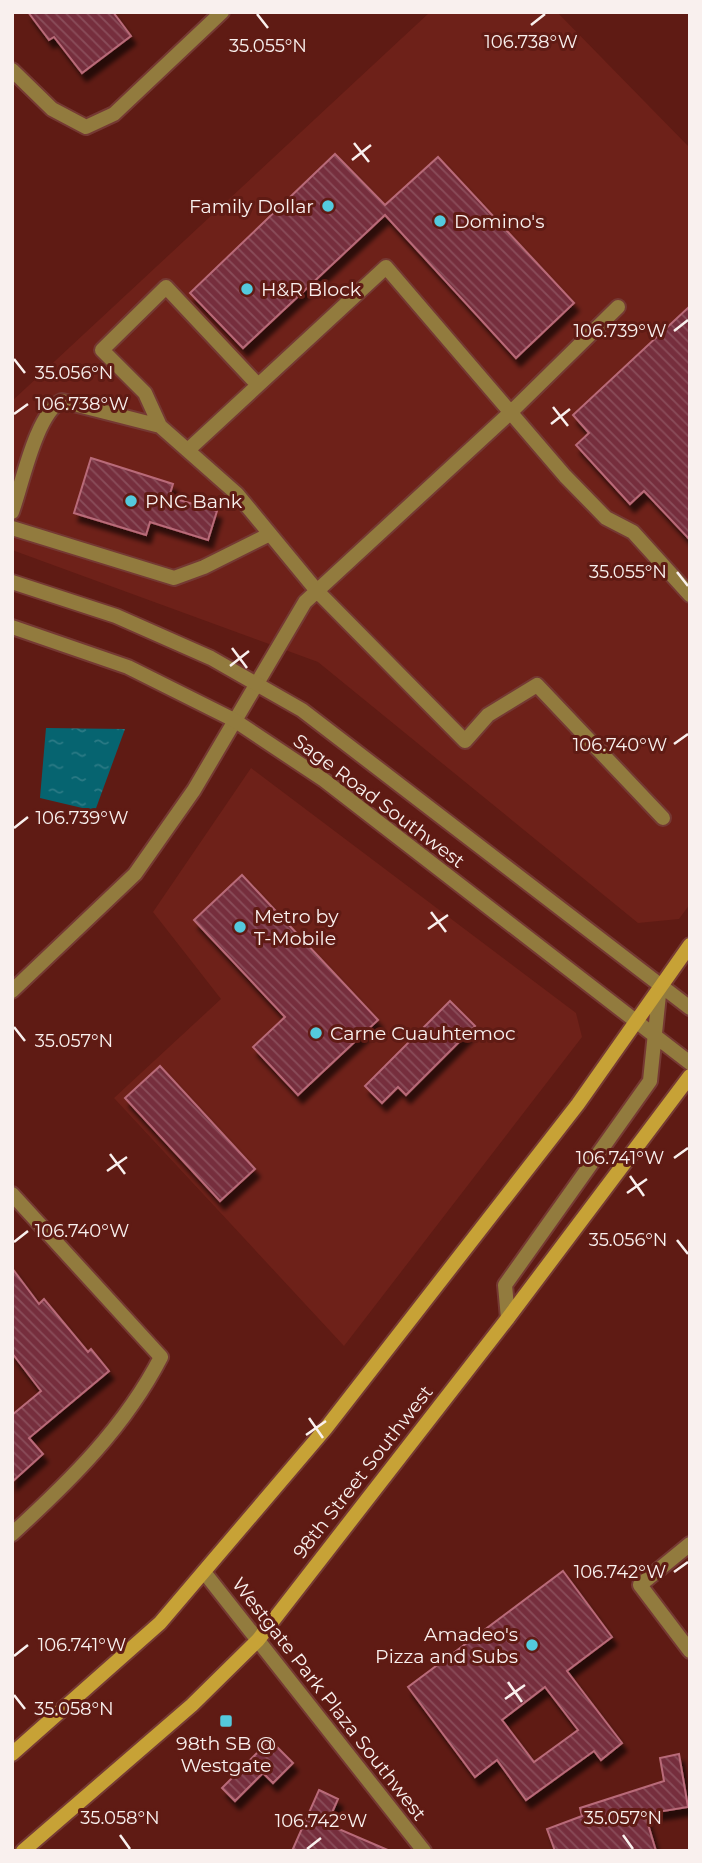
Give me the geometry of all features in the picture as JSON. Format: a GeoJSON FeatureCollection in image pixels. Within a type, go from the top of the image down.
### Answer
{"type":"FeatureCollection","features":[{"type":"Feature","properties":{"kind":"main road"},"geometry":{"type":"LineString","coordinates":[[12,1754],[160,1623],[335,1417],[578,1104],[690,945]]}},
{"type":"Feature","properties":{"kind":"main road","name":"98th Street Southwest"},"geometry":{"type":"LineString","coordinates":[[23,1851],[192,1704],[258,1640],[508,1318],[690,1076]]}},
{"type":"Feature","properties":{"kind":"street"},"geometry":{"type":"LineString","coordinates":[[12,70],[52,109],[86,127],[114,114],[222,12]]}},
{"type":"Feature","properties":{"kind":"street"},"geometry":{"type":"LineString","coordinates":[[188,450],[386,267],[565,476],[606,518],[633,532],[690,595]]}},
{"type":"Feature","properties":{"kind":"street"},"geometry":{"type":"LineString","coordinates":[[257,384],[166,287],[102,350],[145,393],[160,426],[237,494],[317,591],[465,741],[488,715],[537,685],[663,818]]}},
{"type":"Feature","properties":{"kind":"street"},"geometry":{"type":"LineString","coordinates":[[12,991],[135,874],[194,790],[305,602],[511,412],[618,307]]}},
{"type":"Feature","properties":{"kind":"street"},"geometry":{"type":"LineString","coordinates":[[12,512],[43,422],[52,406],[62,401],[160,426]]}},
{"type":"Feature","properties":{"kind":"street"},"geometry":{"type":"LineString","coordinates":[[12,528],[174,578],[204,567],[270,534]]}},
{"type":"Feature","properties":{"kind":"street","name":"Sage Road Southwest"},"geometry":{"type":"LineString","coordinates":[[12,582],[116,616],[211,658],[256,682],[333,732],[690,1008]]}},
{"type":"Feature","properties":{"kind":"street","name":"Sage Road Southwest"},"geometry":{"type":"LineString","coordinates":[[12,627],[128,667],[234,720],[324,780],[690,1063]]}},
{"type":"Feature","properties":{"kind":"street"},"geometry":{"type":"LineString","coordinates":[[508,1318],[505,1285],[650,1081],[660,984]]}},
{"type":"Feature","properties":{"kind":"street"},"geometry":{"type":"LineString","coordinates":[[12,1194],[161,1357],[141,1395],[70,1481],[12,1534]]}},
{"type":"Feature","properties":{"kind":"street"},"geometry":{"type":"LineString","coordinates":[[690,1544],[640,1585],[690,1651]]}},
{"type":"Feature","properties":{"kind":"street","name":"Westgate Park Plaza Southwest"},"geometry":{"type":"LineString","coordinates":[[204,1572],[424,1851]]}},
{"type":"Feature","properties":{"kind":"shaded area"},"geometry":{"type":"Polygon","coordinates":[[[430,12],[557,12],[690,148],[690,904],[679,919],[638,923],[318,662],[12,550],[12,401],[430,12]]]}},
{"type":"Feature","properties":{"kind":"shaded area"},"geometry":{"type":"Polygon","coordinates":[[[251,768],[576,1013],[582,1037],[344,1346],[114,1098],[221,999],[153,912],[251,768]]]}},
{"type":"Feature","properties":{"kind":"water"},"geometry":{"type":"Polygon","coordinates":[[[46,728],[125,729],[95,811],[40,798],[46,728]]]}},
{"type":"Feature","properties":{"kind":"building"},"geometry":{"type":"Polygon","coordinates":[[[28,12],[113,12],[131,36],[82,73],[54,37],[49,40],[28,12]]]}},
{"type":"Feature","properties":{"kind":"building"},"geometry":{"type":"Polygon","coordinates":[[[335,154],[385,205],[438,157],[574,303],[516,358],[385,215],[243,348],[190,293],[335,154]]]}},
{"type":"Feature","properties":{"kind":"building"},"geometry":{"type":"Polygon","coordinates":[[[690,306],[690,540],[644,491],[630,504],[576,445],[589,433],[573,415],[690,306]]]}},
{"type":"Feature","properties":{"kind":"building","name":"PNC Bank"},"geometry":{"type":"Polygon","coordinates":[[[91,458],[173,484],[169,497],[217,511],[208,540],[150,522],[146,535],[74,513],[91,458]]]}},
{"type":"Feature","properties":{"kind":"building"},"geometry":{"type":"Polygon","coordinates":[[[242,875],[378,1020],[298,1095],[253,1047],[285,1017],[194,920],[242,875]]]}},
{"type":"Feature","properties":{"kind":"building"},"geometry":{"type":"Polygon","coordinates":[[[450,1001],[475,1026],[406,1095],[398,1087],[382,1103],[365,1086],[450,1001]]]}},
{"type":"Feature","properties":{"kind":"building"},"geometry":{"type":"Polygon","coordinates":[[[160,1066],[255,1169],[220,1201],[125,1098],[160,1066]]]}},
{"type":"Feature","properties":{"kind":"building"},"geometry":{"type":"Polygon","coordinates":[[[12,1268],[39,1304],[44,1299],[88,1352],[91,1349],[109,1371],[29,1438],[43,1454],[12,1482],[12,1415],[41,1391],[12,1353],[12,1268]]]}},
{"type":"Feature","properties":{"kind":"building"},"geometry":{"type":"Polygon","coordinates":[[[563,1571],[612,1637],[567,1671],[622,1743],[601,1760],[594,1751],[526,1800],[497,1760],[475,1777],[408,1687],[563,1571]],[[545,1687],[502,1720],[534,1762],[578,1730],[545,1687]]]}},
{"type":"Feature","properties":{"kind":"building"},"geometry":{"type":"Polygon","coordinates":[[[270,1740],[293,1763],[273,1783],[263,1773],[235,1801],[222,1788],[270,1740]]]}},
{"type":"Feature","properties":{"kind":"building"},"geometry":{"type":"Polygon","coordinates":[[[679,1754],[688,1807],[645,1814],[656,1851],[555,1851],[547,1829],[582,1816],[580,1808],[664,1781],[660,1758],[679,1754]]]}},
{"type":"Feature","properties":{"kind":"building"},"geometry":{"type":"Polygon","coordinates":[[[319,1790],[338,1799],[327,1824],[390,1851],[292,1851],[319,1790]]]}},
{"type":"Feature","properties":{"kind":"place","name":"Family Dollar"},"geometry":{"type":"Point","coordinates":[328,206]}},
{"type":"Feature","properties":{"kind":"place","name":"Domino's"},"geometry":{"type":"Point","coordinates":[440,221]}},
{"type":"Feature","properties":{"kind":"place","name":"H&R Block"},"geometry":{"type":"Point","coordinates":[247,289]}},
{"type":"Feature","properties":{"kind":"place","name":"PNC Bank"},"geometry":{"type":"Point","coordinates":[131,501]}},
{"type":"Feature","properties":{"kind":"place","name":"Metro by T-Mobile"},"geometry":{"type":"Point","coordinates":[240,927]}},
{"type":"Feature","properties":{"kind":"place","name":"Carne Cuauhtemoc"},"geometry":{"type":"Point","coordinates":[316,1033]}},
{"type":"Feature","properties":{"kind":"place","name":"Amadeo's Pizza and Subs"},"geometry":{"type":"Point","coordinates":[532,1645]}},
{"type":"Feature","properties":{"kind":"place","name":"98th SB @ Westgate"},"geometry":{"type":"Point","coordinates":[226,1721]}}]}
